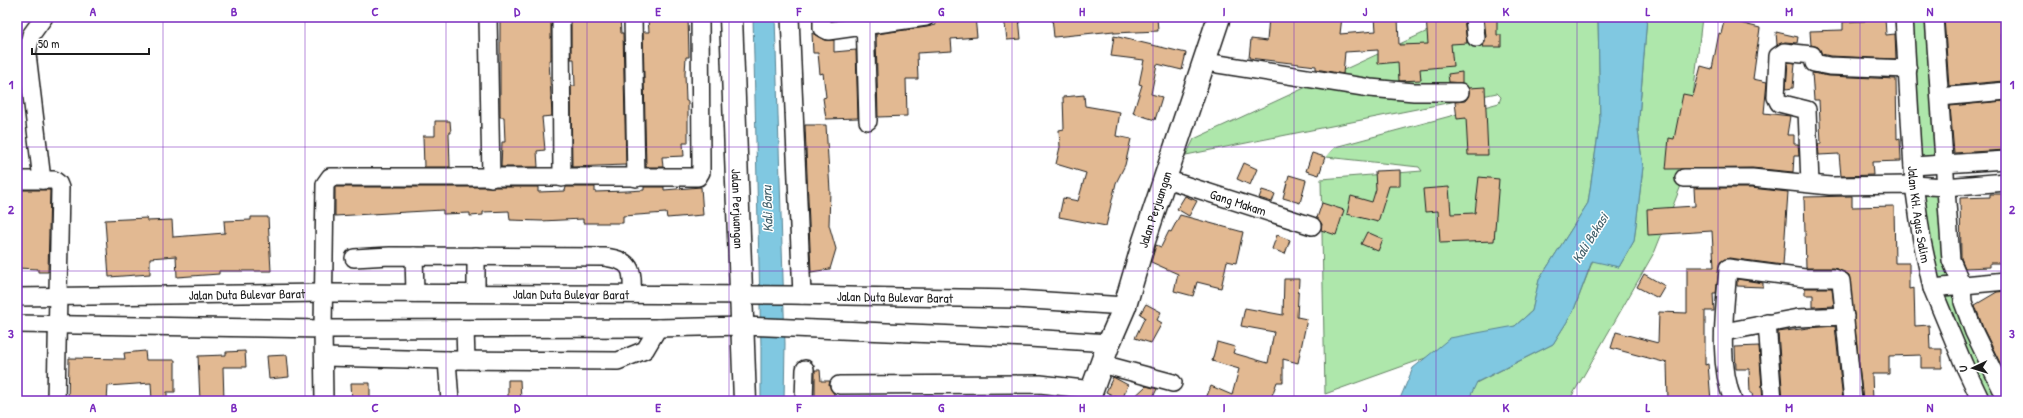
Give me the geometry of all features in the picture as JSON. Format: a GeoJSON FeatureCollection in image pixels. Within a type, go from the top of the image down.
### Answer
{"type":"FeatureCollection","features":[{"type":"Feature","properties":{"kind":"main road","name":"Jalan Perjuangan"},"geometry":{"type":"LineString","coordinates":[[731,17],[749,295],[750,326],[745,401]]}},
{"type":"Feature","properties":{"kind":"main road","name":"Jalan Perjuangan"},"geometry":{"type":"LineString","coordinates":[[1090,395],[1109,343],[1125,306],[1144,241],[1219,17]]}},
{"type":"Feature","properties":{"kind":"street"},"geometry":{"type":"LineString","coordinates":[[42,180],[27,54],[31,35],[44,17]]}},
{"type":"Feature","properties":{"kind":"street"},"geometry":{"type":"LineString","coordinates":[[488,17],[491,178]]}},
{"type":"Feature","properties":{"kind":"street"},"geometry":{"type":"LineString","coordinates":[[561,17],[562,178]]}},
{"type":"Feature","properties":{"kind":"street"},"geometry":{"type":"LineString","coordinates":[[633,17],[636,178]]}},
{"type":"Feature","properties":{"kind":"street"},"geometry":{"type":"LineString","coordinates":[[324,401],[323,329],[325,184],[330,178],[698,178],[701,172],[700,17]]}},
{"type":"Feature","properties":{"kind":"street"},"geometry":{"type":"LineString","coordinates":[[790,17],[796,295]]}},
{"type":"Feature","properties":{"kind":"street"},"geometry":{"type":"LineString","coordinates":[[822,17],[822,28],[828,31],[865,21],[926,17]]}},
{"type":"Feature","properties":{"kind":"street"},"geometry":{"type":"LineString","coordinates":[[1474,17],[1476,38]]}},
{"type":"Feature","properties":{"kind":"street","name":"Jalan KH. Agus Salim"},"geometry":{"type":"LineString","coordinates":[[1904,17],[1914,185],[1922,241],[1932,288],[1964,365],[1981,401]]}},
{"type":"Feature","properties":{"kind":"street"},"geometry":{"type":"LineString","coordinates":[[1934,17],[1951,260],[1962,284],[1963,302],[1974,332],[2006,398]]}},
{"type":"Feature","properties":{"kind":"street"},"geometry":{"type":"LineString","coordinates":[[865,21],[868,121]]}},
{"type":"Feature","properties":{"kind":"street"},"geometry":{"type":"LineString","coordinates":[[1810,183],[1807,110],[1779,103],[1776,97],[1778,56],[1784,52],[1812,55],[1814,63],[1829,66],[1908,69]]}},
{"type":"Feature","properties":{"kind":"street"},"geometry":{"type":"LineString","coordinates":[[1205,61],[1370,88],[1414,92],[1460,92]]}},
{"type":"Feature","properties":{"kind":"street"},"geometry":{"type":"LineString","coordinates":[[1940,97],[2006,91]]}},
{"type":"Feature","properties":{"kind":"street"},"geometry":{"type":"LineString","coordinates":[[1913,166],[2006,160]]}},
{"type":"Feature","properties":{"kind":"street"},"geometry":{"type":"LineString","coordinates":[[1684,178],[1752,178],[1830,186],[1914,185],[1945,187],[2006,182]]}},
{"type":"Feature","properties":{"kind":"street","name":"Gang Makam"},"geometry":{"type":"LineString","coordinates":[[1166,179],[1312,226]]}},
{"type":"Feature","properties":{"kind":"street"},"geometry":{"type":"LineString","coordinates":[[17,180],[54,180],[58,183],[60,188],[59,297],[56,324],[56,401]]}},
{"type":"Feature","properties":{"kind":"street"},"geometry":{"type":"LineString","coordinates":[[414,256],[415,293]]}},
{"type":"Feature","properties":{"kind":"street"},"geometry":{"type":"LineString","coordinates":[[476,256],[476,294]]}},
{"type":"Feature","properties":{"kind":"street"},"geometry":{"type":"LineString","coordinates":[[354,258],[476,256],[617,258],[629,266],[633,275],[632,294]]}},
{"type":"Feature","properties":{"kind":"street"},"geometry":{"type":"LineString","coordinates":[[1733,401],[1727,386],[1725,371],[1724,332],[1728,268],[1805,278],[1834,278],[1841,281],[1853,401]]}},
{"type":"Feature","properties":{"kind":"street"},"geometry":{"type":"LineString","coordinates":[[1932,288],[2006,281]]}},
{"type":"Feature","properties":{"kind":"street","name":"Jalan Duta Bulevar Barat"},"geometry":{"type":"LineString","coordinates":[[17,297],[324,293],[796,295],[1016,299],[1125,306]]}},
{"type":"Feature","properties":{"kind":"street"},"geometry":{"type":"LineString","coordinates":[[1724,332],[1798,318],[1845,316]]}},
{"type":"Feature","properties":{"kind":"street"},"geometry":{"type":"LineString","coordinates":[[1767,323],[1773,401]]}},
{"type":"Feature","properties":{"kind":"street"},"geometry":{"type":"LineString","coordinates":[[17,324],[323,329],[658,328],[750,326],[1029,338],[1109,343]]}},
{"type":"Feature","properties":{"kind":"street"},"geometry":{"type":"LineString","coordinates":[[324,357],[447,360],[618,361],[645,350],[658,328]]}},
{"type":"Feature","properties":{"kind":"street"},"geometry":{"type":"LineString","coordinates":[[465,329],[466,360]]}},
{"type":"Feature","properties":{"kind":"street"},"geometry":{"type":"LineString","coordinates":[[447,360],[450,401]]}},
{"type":"Feature","properties":{"kind":"street"},"geometry":{"type":"LineString","coordinates":[[1102,364],[1173,383]]}},
{"type":"Feature","properties":{"kind":"street"},"geometry":{"type":"LineString","coordinates":[[804,401],[805,369]]}},
{"type":"Feature","properties":{"kind":"street"},"geometry":{"type":"LineString","coordinates":[[839,385],[1040,384],[1090,395]]}},
{"type":"Feature","properties":{"kind":"green space"},"geometry":{"type":"Polygon","coordinates":[[[1458,17],[1598,17],[1600,121],[1588,203],[1539,280],[1532,311],[1515,326],[1325,394],[1321,179],[1422,171],[1419,167],[1326,157],[1335,147],[1499,103],[1501,97],[1497,93],[1186,155],[1194,139],[1458,17]]]}},
{"type":"Feature","properties":{"kind":"green space"},"geometry":{"type":"Polygon","coordinates":[[[1647,17],[1702,17],[1684,178],[1655,251],[1569,401],[1468,401],[1476,383],[1553,344],[1573,312],[1593,260],[1619,267],[1634,241],[1643,167],[1638,131],[1647,17]]]}},
{"type":"Feature","properties":{"kind":"green space"},"geometry":{"type":"Polygon","coordinates":[[[1904,17],[1934,17],[1944,164],[1913,166],[1904,17]]]}},
{"type":"Feature","properties":{"kind":"green space"},"geometry":{"type":"Polygon","coordinates":[[[1916,187],[1943,189],[1956,280],[1934,285],[1916,187]]]}},
{"type":"Feature","properties":{"kind":"green space"},"geometry":{"type":"Polygon","coordinates":[[[1962,285],[2006,401],[1981,401],[1932,288],[1962,285]]]}},
{"type":"Feature","properties":{"kind":"water","name":"Kali Baru"},"geometry":{"type":"Polygon","coordinates":[[[753,17],[775,17],[785,344],[784,401],[761,401],[753,17]]]}},
{"type":"Feature","properties":{"kind":"water","name":"Kali Bekasi"},"geometry":{"type":"Polygon","coordinates":[[[1598,17],[1647,17],[1638,130],[1643,167],[1634,241],[1619,267],[1592,261],[1573,312],[1553,344],[1477,382],[1468,401],[1399,401],[1413,368],[1450,338],[1515,326],[1532,311],[1539,280],[1588,203],[1600,121],[1598,17]]]}},
{"type":"Feature","properties":{"kind":"building"},"geometry":{"type":"Polygon","coordinates":[[[500,17],[551,17],[551,60],[549,60],[552,116],[542,117],[545,150],[537,151],[538,167],[501,167],[502,142],[505,142],[504,117],[500,117],[500,17]]]}},
{"type":"Feature","properties":{"kind":"building"},"geometry":{"type":"Polygon","coordinates":[[[571,17],[620,17],[621,33],[623,33],[626,165],[572,167],[571,86],[575,86],[574,59],[571,59],[571,17]]]}},
{"type":"Feature","properties":{"kind":"building"},"geometry":{"type":"Polygon","coordinates":[[[688,17],[689,57],[686,57],[685,73],[686,101],[688,101],[688,143],[683,143],[684,156],[662,157],[663,167],[646,167],[643,32],[649,32],[648,19],[688,17]]]}},
{"type":"Feature","properties":{"kind":"building"},"geometry":{"type":"Polygon","coordinates":[[[961,17],[975,17],[977,37],[951,39],[952,51],[917,53],[918,79],[906,79],[907,116],[878,117],[876,34],[927,27],[936,25],[935,21],[961,19],[961,17]]]}},
{"type":"Feature","properties":{"kind":"building"},"geometry":{"type":"Polygon","coordinates":[[[1004,17],[1019,17],[1021,39],[1007,40],[1004,17]]]}},
{"type":"Feature","properties":{"kind":"building"},"geometry":{"type":"Polygon","coordinates":[[[1052,17],[1157,17],[1158,31],[1114,33],[1114,31],[1054,37],[1052,17]]]}},
{"type":"Feature","properties":{"kind":"building"},"geometry":{"type":"Polygon","coordinates":[[[1269,17],[1342,17],[1340,34],[1376,31],[1375,17],[1398,17],[1399,45],[1428,44],[1426,17],[1464,17],[1467,43],[1451,44],[1453,66],[1420,69],[1421,80],[1399,81],[1398,62],[1378,64],[1378,50],[1345,52],[1343,74],[1316,69],[1316,66],[1249,58],[1251,39],[1267,41],[1269,17]]]}},
{"type":"Feature","properties":{"kind":"building"},"geometry":{"type":"Polygon","coordinates":[[[1484,17],[1497,17],[1497,35],[1501,35],[1501,47],[1483,47],[1486,37],[1484,17]]]}},
{"type":"Feature","properties":{"kind":"building"},"geometry":{"type":"Polygon","coordinates":[[[1725,17],[1741,20],[1740,23],[1760,28],[1753,79],[1767,82],[1764,113],[1790,116],[1787,135],[1794,135],[1794,144],[1798,144],[1799,156],[1794,156],[1793,172],[1752,168],[1666,169],[1669,138],[1674,139],[1683,94],[1693,96],[1701,66],[1712,69],[1719,33],[1721,34],[1725,17]]]}},
{"type":"Feature","properties":{"kind":"building"},"geometry":{"type":"Polygon","coordinates":[[[1885,17],[1886,35],[1895,34],[1896,59],[1830,56],[1822,54],[1818,47],[1811,45],[1810,31],[1843,30],[1843,22],[1865,21],[1865,18],[1885,17]]]}},
{"type":"Feature","properties":{"kind":"building"},"geometry":{"type":"Polygon","coordinates":[[[2001,17],[2003,81],[1949,86],[1944,18],[2001,17]]]}},
{"type":"Feature","properties":{"kind":"building"},"geometry":{"type":"Polygon","coordinates":[[[1776,32],[1798,37],[1797,43],[1785,42],[1777,45],[1776,32]]]}},
{"type":"Feature","properties":{"kind":"building"},"geometry":{"type":"Polygon","coordinates":[[[812,33],[824,40],[834,40],[834,52],[856,50],[858,118],[826,119],[823,98],[826,97],[823,73],[820,74],[818,53],[813,53],[812,33]]]}},
{"type":"Feature","properties":{"kind":"building"},"geometry":{"type":"Polygon","coordinates":[[[1114,36],[1186,53],[1182,70],[1157,64],[1151,94],[1162,97],[1155,120],[1133,113],[1142,85],[1139,84],[1144,60],[1111,56],[1114,36]]]}},
{"type":"Feature","properties":{"kind":"building"},"geometry":{"type":"Polygon","coordinates":[[[1788,62],[1795,63],[1793,88],[1786,89],[1788,62]]]}},
{"type":"Feature","properties":{"kind":"building"},"geometry":{"type":"Polygon","coordinates":[[[1462,72],[1462,83],[1449,82],[1448,74],[1462,72]]]}},
{"type":"Feature","properties":{"kind":"building"},"geometry":{"type":"Polygon","coordinates":[[[1812,73],[1829,76],[1896,79],[1897,139],[1900,138],[1901,161],[1872,162],[1873,175],[1841,176],[1839,154],[1819,155],[1818,144],[1821,144],[1819,100],[1814,100],[1812,73]]]}},
{"type":"Feature","properties":{"kind":"building"},"geometry":{"type":"Polygon","coordinates":[[[1485,87],[1488,155],[1468,155],[1466,118],[1457,119],[1455,102],[1465,101],[1468,97],[1469,88],[1485,87]]]}},
{"type":"Feature","properties":{"kind":"building"},"geometry":{"type":"Polygon","coordinates":[[[1084,95],[1085,106],[1120,112],[1116,136],[1131,139],[1125,165],[1116,183],[1106,226],[1059,217],[1063,198],[1078,201],[1086,173],[1056,164],[1060,147],[1059,130],[1064,129],[1063,97],[1084,95]]]}},
{"type":"Feature","properties":{"kind":"building"},"geometry":{"type":"Polygon","coordinates":[[[2004,101],[2006,150],[1954,153],[1950,106],[2004,101]]]}},
{"type":"Feature","properties":{"kind":"building"},"geometry":{"type":"Polygon","coordinates":[[[435,121],[450,121],[450,167],[424,167],[423,136],[435,136],[435,121]]]}},
{"type":"Feature","properties":{"kind":"building"},"geometry":{"type":"Polygon","coordinates":[[[805,125],[826,125],[830,191],[829,225],[836,249],[830,269],[811,272],[805,125]]]}},
{"type":"Feature","properties":{"kind":"building"},"geometry":{"type":"Polygon","coordinates":[[[1312,153],[1325,157],[1319,175],[1306,171],[1312,153]]]}},
{"type":"Feature","properties":{"kind":"building"},"geometry":{"type":"Polygon","coordinates":[[[1244,163],[1257,169],[1250,185],[1237,179],[1244,163]]]}},
{"type":"Feature","properties":{"kind":"building"},"geometry":{"type":"Polygon","coordinates":[[[1400,170],[1400,186],[1389,186],[1378,222],[1347,214],[1351,196],[1372,202],[1376,189],[1375,171],[1400,170]]]}},
{"type":"Feature","properties":{"kind":"building"},"geometry":{"type":"Polygon","coordinates":[[[1289,175],[1306,180],[1300,203],[1283,198],[1289,175]]]}},
{"type":"Feature","properties":{"kind":"building"},"geometry":{"type":"Polygon","coordinates":[[[1479,177],[1499,179],[1494,241],[1440,243],[1438,211],[1425,212],[1423,189],[1449,187],[1451,214],[1475,213],[1479,177]]]}},
{"type":"Feature","properties":{"kind":"building"},"geometry":{"type":"Polygon","coordinates":[[[335,187],[538,187],[538,192],[565,191],[566,187],[595,187],[595,192],[644,190],[644,187],[664,187],[664,190],[701,187],[703,215],[667,218],[666,213],[623,216],[623,223],[583,223],[583,219],[541,221],[510,220],[509,211],[483,212],[483,215],[470,216],[470,213],[443,214],[443,210],[335,216],[335,187]]]}},
{"type":"Feature","properties":{"kind":"building"},"geometry":{"type":"Polygon","coordinates":[[[1694,188],[1751,188],[1788,192],[1783,265],[1729,258],[1720,262],[1716,293],[1713,293],[1714,311],[1705,311],[1705,365],[1708,364],[1711,401],[1668,401],[1667,363],[1611,348],[1616,332],[1658,343],[1659,312],[1687,313],[1687,267],[1714,267],[1712,231],[1648,235],[1647,209],[1695,206],[1694,188]]]}},
{"type":"Feature","properties":{"kind":"building"},"geometry":{"type":"Polygon","coordinates":[[[17,190],[50,190],[48,272],[38,272],[38,269],[17,268],[17,190]]]}},
{"type":"Feature","properties":{"kind":"building"},"geometry":{"type":"Polygon","coordinates":[[[1262,190],[1275,194],[1272,202],[1259,198],[1262,190]]]}},
{"type":"Feature","properties":{"kind":"building"},"geometry":{"type":"Polygon","coordinates":[[[1990,194],[2005,194],[2006,263],[1990,263],[1990,267],[1965,268],[1961,258],[1960,198],[1990,197],[1990,194]]]}},
{"type":"Feature","properties":{"kind":"building"},"geometry":{"type":"Polygon","coordinates":[[[1185,196],[1197,201],[1189,216],[1177,209],[1185,196]]]}},
{"type":"Feature","properties":{"kind":"building"},"geometry":{"type":"Polygon","coordinates":[[[1852,196],[1852,207],[1894,206],[1895,263],[1909,263],[1909,289],[1914,288],[1915,326],[1929,325],[1930,349],[1942,349],[1942,368],[1921,368],[1921,355],[1889,356],[1889,374],[1872,374],[1873,401],[1863,401],[1849,275],[1834,268],[1806,268],[1804,197],[1852,196]]]}},
{"type":"Feature","properties":{"kind":"building"},"geometry":{"type":"Polygon","coordinates":[[[1322,203],[1344,210],[1336,235],[1321,230],[1322,224],[1317,218],[1322,203]]]}},
{"type":"Feature","properties":{"kind":"building"},"geometry":{"type":"Polygon","coordinates":[[[1180,215],[1243,232],[1236,263],[1227,261],[1221,288],[1197,282],[1193,296],[1174,291],[1178,274],[1151,262],[1156,245],[1161,247],[1169,231],[1171,232],[1180,215]]]}},
{"type":"Feature","properties":{"kind":"building"},"geometry":{"type":"Polygon","coordinates":[[[251,217],[268,217],[271,271],[219,271],[219,274],[177,277],[176,256],[150,258],[150,274],[109,277],[105,220],[147,218],[147,221],[172,220],[173,237],[225,233],[224,221],[251,220],[251,217]]]}},
{"type":"Feature","properties":{"kind":"building"},"geometry":{"type":"Polygon","coordinates":[[[1367,232],[1383,239],[1378,251],[1361,244],[1367,232]]]}},
{"type":"Feature","properties":{"kind":"building"},"geometry":{"type":"Polygon","coordinates":[[[1277,235],[1290,240],[1285,254],[1272,249],[1277,235]]]}},
{"type":"Feature","properties":{"kind":"building"},"geometry":{"type":"Polygon","coordinates":[[[1644,274],[1665,286],[1658,298],[1637,287],[1644,274]]]}},
{"type":"Feature","properties":{"kind":"building"},"geometry":{"type":"Polygon","coordinates":[[[1284,279],[1299,279],[1297,317],[1307,319],[1298,363],[1283,359],[1283,382],[1277,382],[1270,401],[1214,401],[1206,398],[1211,386],[1232,395],[1239,369],[1212,361],[1217,342],[1235,347],[1233,353],[1268,363],[1274,332],[1241,326],[1245,308],[1283,315],[1284,279]]]}},
{"type":"Feature","properties":{"kind":"building"},"geometry":{"type":"Polygon","coordinates":[[[1737,279],[1763,283],[1763,287],[1737,286],[1737,279]]]}},
{"type":"Feature","properties":{"kind":"building"},"geometry":{"type":"Polygon","coordinates":[[[1805,288],[1832,288],[1834,306],[1813,307],[1813,295],[1805,295],[1805,288]]]}},
{"type":"Feature","properties":{"kind":"building"},"geometry":{"type":"Polygon","coordinates":[[[2006,291],[2006,375],[1983,328],[1975,305],[1997,292],[2006,291]]]}},
{"type":"Feature","properties":{"kind":"building"},"geometry":{"type":"Polygon","coordinates":[[[1146,304],[1161,312],[1157,320],[1162,323],[1151,343],[1135,338],[1145,317],[1140,314],[1146,304]]]}},
{"type":"Feature","properties":{"kind":"building"},"geometry":{"type":"Polygon","coordinates":[[[1835,326],[1843,401],[1783,401],[1778,332],[1835,326]]]}},
{"type":"Feature","properties":{"kind":"building"},"geometry":{"type":"Polygon","coordinates":[[[1759,346],[1763,401],[1753,401],[1752,393],[1750,393],[1749,369],[1736,369],[1735,347],[1759,346]]]}},
{"type":"Feature","properties":{"kind":"building"},"geometry":{"type":"Polygon","coordinates":[[[145,351],[146,360],[175,360],[175,392],[167,392],[167,401],[152,401],[151,383],[108,386],[107,401],[68,401],[69,358],[125,359],[124,353],[145,351]]]}},
{"type":"Feature","properties":{"kind":"building"},"geometry":{"type":"Polygon","coordinates":[[[245,351],[246,367],[223,367],[224,401],[200,401],[198,356],[226,355],[226,352],[245,351]]]}},
{"type":"Feature","properties":{"kind":"building"},"geometry":{"type":"Polygon","coordinates":[[[287,355],[289,377],[269,379],[267,356],[287,355]]]}},
{"type":"Feature","properties":{"kind":"building"},"geometry":{"type":"Polygon","coordinates":[[[815,370],[820,370],[821,381],[830,381],[829,385],[834,394],[834,401],[815,401],[815,370]]]}},
{"type":"Feature","properties":{"kind":"building"},"geometry":{"type":"Polygon","coordinates":[[[1113,377],[1128,385],[1122,400],[1106,392],[1113,377]]]}},
{"type":"Feature","properties":{"kind":"building"},"geometry":{"type":"Polygon","coordinates":[[[508,380],[520,380],[521,401],[508,401],[508,380]]]}},
{"type":"Feature","properties":{"kind":"building"},"geometry":{"type":"Polygon","coordinates":[[[351,383],[370,383],[370,401],[352,401],[351,383]]]}},
{"type":"Feature","properties":{"kind":"building"},"geometry":{"type":"Polygon","coordinates":[[[1146,386],[1157,389],[1151,401],[1130,401],[1146,386]]]}}]}
